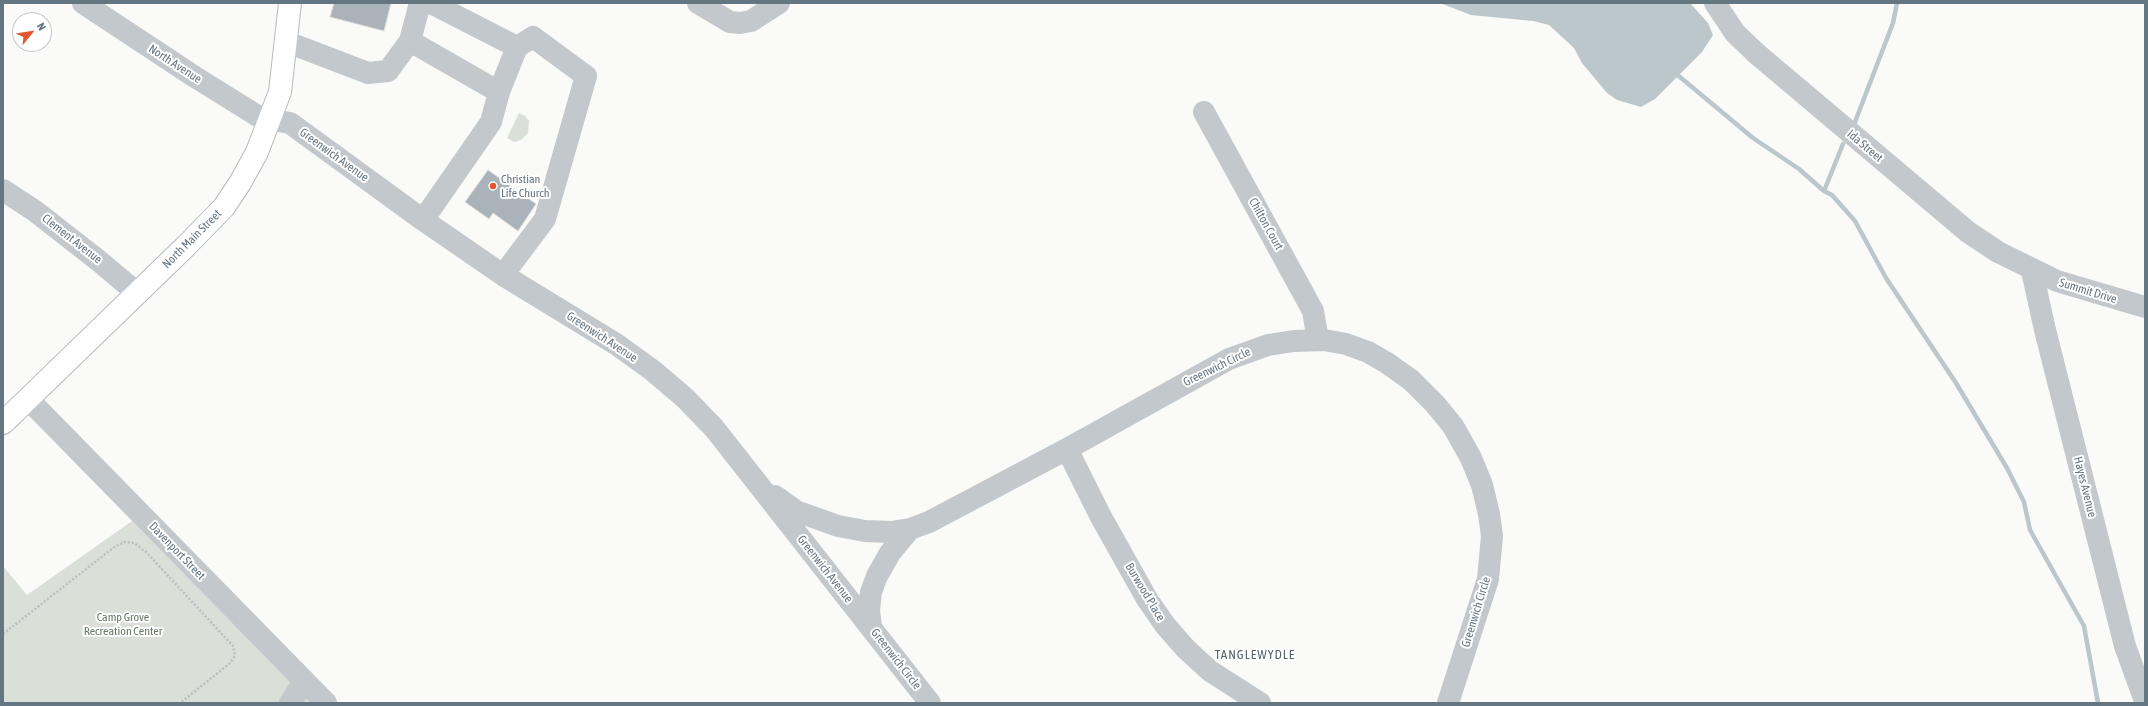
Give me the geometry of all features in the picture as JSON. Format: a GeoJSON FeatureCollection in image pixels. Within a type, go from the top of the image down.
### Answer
{"type":"FeatureCollection","features":[{"type":"Feature","properties":{"kind":"main road","name":"North Main Street"},"geometry":{"type":"LineString","coordinates":[[3,423],[29,400],[224,207],[258,152],[271,121],[280,92],[287,42],[290,3]]}},
{"type":"Feature","properties":{"kind":"street","name":"North Avenue"},"geometry":{"type":"LineString","coordinates":[[83,3],[195,77],[262,118],[271,121]]}},
{"type":"Feature","properties":{"kind":"street"},"geometry":{"type":"LineString","coordinates":[[287,42],[368,73],[388,71],[410,41],[420,3]]}},
{"type":"Feature","properties":{"kind":"street"},"geometry":{"type":"LineString","coordinates":[[431,3],[517,47]]}},
{"type":"Feature","properties":{"kind":"street"},"geometry":{"type":"LineString","coordinates":[[698,3],[730,22],[740,23],[751,21],[779,3]]}},
{"type":"Feature","properties":{"kind":"street","name":"Ida Street"},"geometry":{"type":"LineString","coordinates":[[1715,3],[1735,32],[1757,54],[1917,190],[1968,232],[1998,252],[2032,271]]}},
{"type":"Feature","properties":{"kind":"street"},"geometry":{"type":"LineString","coordinates":[[423,220],[491,122],[499,92],[517,47],[533,37],[586,76],[545,219],[503,275]]}},
{"type":"Feature","properties":{"kind":"street"},"geometry":{"type":"LineString","coordinates":[[410,41],[499,92]]}},
{"type":"Feature","properties":{"kind":"street","name":"Chilton Court"},"geometry":{"type":"LineString","coordinates":[[1204,112],[1313,311],[1318,340]]}},
{"type":"Feature","properties":{"kind":"street","name":"Greenwich Avenue"},"geometry":{"type":"LineString","coordinates":[[271,121],[284,120],[290,123],[423,220],[503,275],[616,344],[652,370],[685,398],[714,428],[871,628]]}},
{"type":"Feature","properties":{"kind":"street","name":"Clement Avenue"},"geometry":{"type":"LineString","coordinates":[[3,190],[41,215],[100,261],[137,293]]}},
{"type":"Feature","properties":{"kind":"street","name":"Summit Drive"},"geometry":{"type":"LineString","coordinates":[[2032,271],[2064,284],[2145,307]]}},
{"type":"Feature","properties":{"kind":"street","name":"Hayes Avenue"},"geometry":{"type":"LineString","coordinates":[[2032,271],[2045,330],[2125,646],[2145,700]]}},
{"type":"Feature","properties":{"kind":"street","name":"Greenwich Circle"},"geometry":{"type":"LineString","coordinates":[[750,474],[779,499],[811,518],[838,526],[865,531],[891,532],[910,529],[929,522],[1067,450],[1230,358],[1268,345],[1294,341],[1318,340],[1346,344],[1368,352],[1388,363],[1411,380],[1435,404],[1452,426],[1471,458],[1482,486],[1490,514],[1492,536],[1488,579],[1448,703]]}},
{"type":"Feature","properties":{"kind":"street","name":"Davenport Street"},"geometry":{"type":"LineString","coordinates":[[29,400],[326,703]]}},
{"type":"Feature","properties":{"kind":"street","name":"Burwood Place"},"geometry":{"type":"LineString","coordinates":[[1067,450],[1101,517],[1143,592],[1165,625],[1186,649],[1210,671],[1260,703]]}},
{"type":"Feature","properties":{"kind":"street","name":"Greenwich Circle"},"geometry":{"type":"LineString","coordinates":[[910,529],[890,553],[877,576],[871,592],[869,610],[871,628],[930,703]]}},
{"type":"Feature","properties":{"kind":"street"},"geometry":{"type":"LineString","coordinates":[[290,703],[304,681]]}},
{"type":"Feature","properties":{"kind":"path"},"geometry":{"type":"LineString","coordinates":[[3,634],[113,548],[124,542],[134,543],[146,552],[233,646],[235,656],[229,664],[180,703]]}},
{"type":"Feature","properties":{"kind":"green space"},"geometry":{"type":"Polygon","coordinates":[[[519,113],[525,116],[529,121],[528,133],[521,140],[514,142],[507,138],[519,113]]]}},
{"type":"Feature","properties":{"kind":"green space","name":"Camp Grove Recreation Center"},"geometry":{"type":"Polygon","coordinates":[[[132,521],[312,703],[3,703],[3,566],[27,595],[132,521]]]}},
{"type":"Feature","properties":{"kind":"shaded area"},"geometry":{"type":"Polygon","coordinates":[[[1440,3],[1690,3],[1708,23],[1713,35],[1702,52],[1655,99],[1641,107],[1617,100],[1607,93],[1582,63],[1574,48],[1549,25],[1533,21],[1471,15],[1440,3]]]}},
{"type":"Feature","properties":{"kind":"building"},"geometry":{"type":"Polygon","coordinates":[[[334,3],[391,3],[384,31],[330,17],[334,3]]]}},
{"type":"Feature","properties":{"kind":"building","name":"Christian Life Church"},"geometry":{"type":"Polygon","coordinates":[[[488,170],[536,204],[518,231],[493,213],[489,219],[465,202],[488,170]]]}},
{"type":"Feature","properties":{"kind":"waterway"},"geometry":{"type":"LineString","coordinates":[[1855,122],[1893,23],[1897,3]]}},
{"type":"Feature","properties":{"kind":"waterway"},"geometry":{"type":"LineString","coordinates":[[1674,72],[1753,138],[1799,169],[1824,191],[1832,195],[1855,221],[1886,278],[1956,383],[2007,468],[2024,502],[2030,530],[2084,626],[2098,703]]}},
{"type":"Feature","properties":{"kind":"waterway"},"geometry":{"type":"LineString","coordinates":[[1824,191],[1843,144]]}},
{"type":"Feature","properties":{"kind":"place","name":"Christian Life Church"},"geometry":{"type":"Point","coordinates":[493,186]}},
{"type":"Feature","properties":{"kind":"district","name":"TANGLEWYDLE"},"geometry":{"type":"Point","coordinates":[1255,655]}}]}
